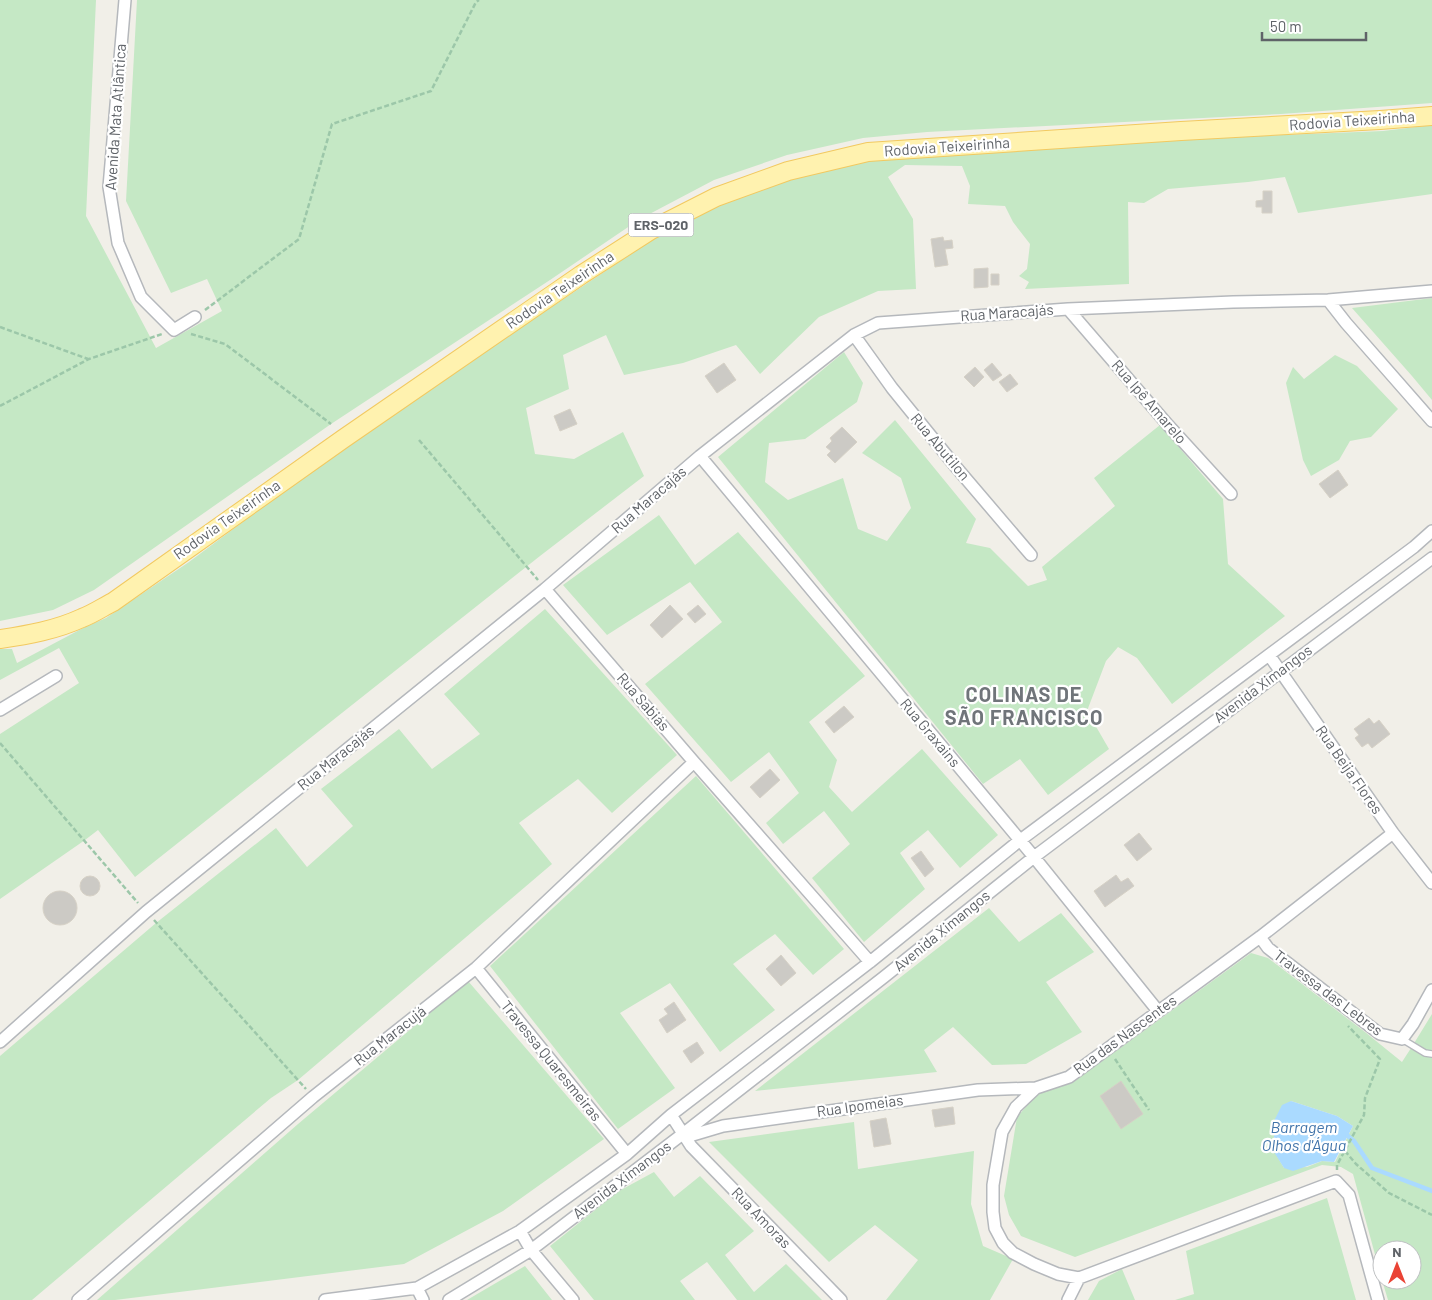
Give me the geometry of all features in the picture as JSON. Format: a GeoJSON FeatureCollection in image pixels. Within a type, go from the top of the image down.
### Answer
{"type":"FeatureCollection","features":[{"type":"Feature","properties":{"kind":"main road","name":"Rodovia Teixeirinha"},"geometry":{"type":"LineString","coordinates":[[0,639],[28,636],[55,628],[82,618],[113,602],[343,438],[581,275],[651,230],[716,197],[788,171],[868,152],[1432,116]]}},
{"type":"Feature","properties":{"kind":"street","name":"Avenida Mata Atlântica"},"geometry":{"type":"LineString","coordinates":[[125,0],[109,187],[118,243],[141,297],[174,330]]}},
{"type":"Feature","properties":{"kind":"street","name":"Rua Maracajás"},"geometry":{"type":"LineString","coordinates":[[0,1042],[146,912],[545,589],[700,456],[854,336],[878,323],[1068,309],[1328,300],[1432,291]]}},
{"type":"Feature","properties":{"kind":"street"},"geometry":{"type":"LineString","coordinates":[[1328,300],[1432,421]]}},
{"type":"Feature","properties":{"kind":"street","name":"Rua Ipê Amarelo"},"geometry":{"type":"LineString","coordinates":[[1068,309],[1168,425],[1231,494]]}},
{"type":"Feature","properties":{"kind":"street"},"geometry":{"type":"LineString","coordinates":[[174,330],[195,317]]}},
{"type":"Feature","properties":{"kind":"street","name":"Rua Abutilon"},"geometry":{"type":"LineString","coordinates":[[854,336],[892,388],[1031,555]]}},
{"type":"Feature","properties":{"kind":"street","name":"Rua Graxains"},"geometry":{"type":"LineString","coordinates":[[700,456],[1034,857],[1158,1011]]}},
{"type":"Feature","properties":{"kind":"street","name":"Avenida Ximangos"},"geometry":{"type":"LineString","coordinates":[[417,1288],[520,1230],[627,1154],[671,1115],[870,962],[1019,841],[1414,547],[1432,531]]}},
{"type":"Feature","properties":{"kind":"street","name":"Avenida Ximangos"},"geometry":{"type":"LineString","coordinates":[[449,1300],[531,1250],[685,1135],[1034,857],[1432,558]]}},
{"type":"Feature","properties":{"kind":"street","name":"Rua Sabiás"},"geometry":{"type":"LineString","coordinates":[[545,589],[870,962]]}},
{"type":"Feature","properties":{"kind":"street","name":"Rua Beija Flores"},"geometry":{"type":"LineString","coordinates":[[1269,655],[1393,833],[1432,883]]}},
{"type":"Feature","properties":{"kind":"street"},"geometry":{"type":"LineString","coordinates":[[0,710],[56,676]]}},
{"type":"Feature","properties":{"kind":"street","name":"Rua Maracujá"},"geometry":{"type":"LineString","coordinates":[[78,1300],[313,1097],[476,968],[694,762]]}},
{"type":"Feature","properties":{"kind":"street","name":"Rua das Nascentes"},"geometry":{"type":"LineString","coordinates":[[1079,1278],[1058,1274],[1013,1253],[1002,1243],[995,1228],[993,1185],[1002,1132],[1016,1107],[1036,1088],[1069,1076],[1108,1048],[1260,937],[1393,833]]}},
{"type":"Feature","properties":{"kind":"street","name":"Travessa das Lebres"},"geometry":{"type":"LineString","coordinates":[[1260,937],[1268,948],[1380,1034],[1402,1039]]}},
{"type":"Feature","properties":{"kind":"street","name":"Travessa Quaresmeiras"},"geometry":{"type":"LineString","coordinates":[[476,968],[627,1154]]}},
{"type":"Feature","properties":{"kind":"street"},"geometry":{"type":"LineString","coordinates":[[1402,1039],[1413,1024],[1432,990]]}},
{"type":"Feature","properties":{"kind":"street","name":"Rua Ipomeias"},"geometry":{"type":"LineString","coordinates":[[685,1135],[723,1126],[968,1091],[1036,1088]]}},
{"type":"Feature","properties":{"kind":"street","name":"Rua Amoras"},"geometry":{"type":"LineString","coordinates":[[671,1115],[691,1146],[841,1300]]}},
{"type":"Feature","properties":{"kind":"street"},"geometry":{"type":"LineString","coordinates":[[1068,1300],[1079,1278],[1336,1181],[1349,1195],[1378,1300]]}},
{"type":"Feature","properties":{"kind":"street"},"geometry":{"type":"LineString","coordinates":[[520,1230],[531,1250],[573,1300]]}},
{"type":"Feature","properties":{"kind":"street"},"geometry":{"type":"LineString","coordinates":[[325,1300],[417,1288],[423,1300]]}},
{"type":"Feature","properties":{"kind":"lane"},"geometry":{"type":"LineString","coordinates":[[1402,1039],[1425,1053],[1432,1054]]}},
{"type":"Feature","properties":{"kind":"path"},"geometry":{"type":"LineString","coordinates":[[195,317],[299,239],[332,124],[431,92],[476,2],[479,0]]}},
{"type":"Feature","properties":{"kind":"path"},"geometry":{"type":"LineString","coordinates":[[0,327],[89,359]]}},
{"type":"Feature","properties":{"kind":"path"},"geometry":{"type":"LineString","coordinates":[[0,406],[89,359],[174,330],[225,344],[331,424]]}},
{"type":"Feature","properties":{"kind":"path"},"geometry":{"type":"LineString","coordinates":[[419,440],[545,589]]}},
{"type":"Feature","properties":{"kind":"path"},"geometry":{"type":"LineString","coordinates":[[1336,1181],[1337,1165],[1364,1115],[1365,1098],[1380,1059],[1348,1027],[1351,1012]]}},
{"type":"Feature","properties":{"kind":"path"},"geometry":{"type":"LineString","coordinates":[[1108,1048],[1149,1110]]}},
{"type":"Feature","properties":{"kind":"path"},"geometry":{"type":"LineString","coordinates":[[1345,1151],[1356,1164],[1389,1193],[1432,1215]]}},
{"type":"Feature","properties":{"kind":"green space"},"geometry":{"type":"Polygon","coordinates":[[[0,0],[96,0],[86,216],[156,348],[222,311],[207,279],[171,293],[126,201],[137,0],[1432,0],[1432,103],[1281,114],[927,132],[863,138],[787,155],[714,180],[640,219],[331,424],[94,590],[53,610],[0,621],[0,0]]]}},
{"type":"Feature","properties":{"kind":"green space"},"geometry":{"type":"Polygon","coordinates":[[[1432,125],[1432,194],[1298,213],[1285,177],[1168,189],[1144,203],[1128,202],[1129,284],[1025,289],[1029,282],[1019,276],[1027,269],[1030,244],[1013,222],[1005,206],[968,204],[970,186],[962,166],[905,165],[888,177],[913,219],[916,289],[878,291],[819,317],[760,374],[736,345],[683,363],[624,375],[606,335],[563,355],[569,389],[526,408],[535,454],[574,459],[623,432],[644,476],[540,556],[135,877],[98,830],[0,899],[0,734],[79,683],[59,648],[0,680],[0,649],[12,649],[17,663],[106,618],[189,562],[346,445],[655,238],[724,201],[792,178],[871,159],[1185,139],[1383,131],[1432,125]]]}},
{"type":"Feature","properties":{"kind":"green space"},"geometry":{"type":"Polygon","coordinates":[[[1432,298],[1432,400],[1352,308],[1432,298]]]}},
{"type":"Feature","properties":{"kind":"green space"},"geometry":{"type":"Polygon","coordinates":[[[844,352],[863,383],[857,402],[805,439],[769,443],[765,482],[788,500],[843,478],[858,529],[887,541],[911,508],[901,478],[862,453],[895,420],[976,519],[966,543],[990,548],[1028,586],[1047,580],[1042,567],[1115,506],[1094,478],[1160,425],[1223,499],[1228,564],[1285,616],[1172,704],[1137,658],[1118,647],[1106,661],[1087,711],[1109,749],[1048,795],[1020,759],[983,784],[718,457],[844,352]]]}},
{"type":"Feature","properties":{"kind":"green space"},"geometry":{"type":"Polygon","coordinates":[[[1335,355],[1357,366],[1398,409],[1371,437],[1350,441],[1339,460],[1311,476],[1303,460],[1286,383],[1293,367],[1304,379],[1335,355]]]}},
{"type":"Feature","properties":{"kind":"green space"},"geometry":{"type":"Polygon","coordinates":[[[659,515],[695,565],[738,532],[865,676],[809,722],[837,760],[829,787],[852,812],[922,749],[998,835],[960,868],[928,830],[900,853],[925,889],[864,942],[812,878],[850,844],[824,811],[783,844],[766,823],[799,793],[769,752],[731,782],[645,684],[722,622],[690,582],[607,635],[563,585],[659,515]]]}},
{"type":"Feature","properties":{"kind":"green space"},"geometry":{"type":"Polygon","coordinates":[[[545,609],[677,755],[612,813],[578,779],[519,823],[552,864],[298,1080],[271,1098],[32,1300],[0,1300],[0,1056],[156,923],[276,828],[307,867],[353,826],[321,789],[399,729],[432,769],[480,734],[444,694],[545,609]]]}},
{"type":"Feature","properties":{"kind":"green space"},"geometry":{"type":"Polygon","coordinates":[[[696,776],[844,949],[813,975],[775,934],[733,964],[775,1010],[720,1052],[670,983],[620,1013],[675,1088],[618,1129],[490,966],[696,776]]]}},
{"type":"Feature","properties":{"kind":"green space"},"geometry":{"type":"Polygon","coordinates":[[[989,908],[1019,942],[1061,913],[1094,952],[1046,982],[1082,1032],[1026,1064],[992,1065],[953,1027],[924,1050],[937,1072],[755,1091],[989,908]]]}},
{"type":"Feature","properties":{"kind":"green space"},"geometry":{"type":"Polygon","coordinates":[[[1251,953],[1268,958],[1402,1062],[1432,1014],[1432,1300],[1388,1300],[1385,1290],[1422,1290],[1422,1240],[1372,1240],[1372,1243],[1353,1174],[1341,1167],[1322,1165],[1075,1257],[1021,1236],[1009,1215],[1004,1196],[1017,1117],[1038,1093],[1072,1083],[1251,953]],[[1291,1101],[1274,1121],[1274,1151],[1284,1168],[1307,1167],[1322,1161],[1335,1162],[1353,1126],[1337,1116],[1291,1101]]]}},
{"type":"Feature","properties":{"kind":"green space"},"geometry":{"type":"Polygon","coordinates":[[[468,981],[604,1139],[503,1211],[404,1264],[115,1300],[97,1300],[298,1124],[468,981]]]}},
{"type":"Feature","properties":{"kind":"green space"},"geometry":{"type":"Polygon","coordinates":[[[854,1122],[858,1169],[974,1151],[971,1204],[983,1246],[1013,1259],[990,1300],[886,1300],[918,1260],[875,1225],[829,1262],[709,1142],[854,1122]]]}},
{"type":"Feature","properties":{"kind":"green space"},"geometry":{"type":"Polygon","coordinates":[[[654,1172],[674,1197],[700,1176],[754,1231],[725,1255],[754,1292],[786,1264],[822,1300],[737,1300],[707,1262],[680,1281],[695,1300],[594,1300],[550,1246],[619,1191],[654,1172]]]}},
{"type":"Feature","properties":{"kind":"green space"},"geometry":{"type":"Polygon","coordinates":[[[1327,1198],[1356,1300],[1175,1300],[1194,1294],[1186,1251],[1327,1198]]]}},
{"type":"Feature","properties":{"kind":"green space"},"geometry":{"type":"Polygon","coordinates":[[[525,1266],[552,1300],[467,1300],[525,1266]]]}},
{"type":"Feature","properties":{"kind":"green space"},"geometry":{"type":"Polygon","coordinates":[[[1122,1269],[1135,1300],[1088,1300],[1099,1281],[1122,1269]]]}},
{"type":"Feature","properties":{"kind":"water","name":"Barragem Olhos d'Água"},"geometry":{"type":"Polygon","coordinates":[[[1291,1101],[1337,1116],[1353,1126],[1334,1162],[1322,1161],[1293,1171],[1284,1168],[1274,1152],[1274,1121],[1282,1105],[1291,1101]]]}},
{"type":"Feature","properties":{"kind":"building"},"geometry":{"type":"Polygon","coordinates":[[[1263,191],[1272,191],[1272,213],[1262,213],[1262,207],[1256,207],[1256,201],[1263,200],[1263,191]]]}},
{"type":"Feature","properties":{"kind":"building"},"geometry":{"type":"Polygon","coordinates":[[[943,237],[944,241],[952,240],[953,248],[945,249],[948,265],[935,267],[931,239],[943,237]]]}},
{"type":"Feature","properties":{"kind":"building"},"geometry":{"type":"Polygon","coordinates":[[[988,268],[988,287],[974,288],[974,269],[988,268]]]}},
{"type":"Feature","properties":{"kind":"building"},"geometry":{"type":"Polygon","coordinates":[[[991,274],[999,274],[999,285],[991,285],[991,274]]]}},
{"type":"Feature","properties":{"kind":"building"},"geometry":{"type":"Polygon","coordinates":[[[724,363],[736,380],[717,393],[705,376],[724,363]]]}},
{"type":"Feature","properties":{"kind":"building"},"geometry":{"type":"Polygon","coordinates":[[[992,363],[1002,375],[993,381],[984,370],[992,363]]]}},
{"type":"Feature","properties":{"kind":"building"},"geometry":{"type":"Polygon","coordinates":[[[975,367],[984,377],[974,387],[964,377],[975,367]]]}},
{"type":"Feature","properties":{"kind":"building"},"geometry":{"type":"Polygon","coordinates":[[[1010,374],[1018,384],[1007,392],[999,382],[1010,374]]]}},
{"type":"Feature","properties":{"kind":"building"},"geometry":{"type":"Polygon","coordinates":[[[570,409],[577,424],[560,431],[554,416],[570,409]]]}},
{"type":"Feature","properties":{"kind":"building"},"geometry":{"type":"Polygon","coordinates":[[[842,427],[857,442],[835,463],[827,455],[831,451],[826,447],[832,441],[830,438],[842,427]]]}},
{"type":"Feature","properties":{"kind":"building"},"geometry":{"type":"Polygon","coordinates":[[[1338,470],[1348,485],[1330,498],[1319,484],[1338,470]]]}},
{"type":"Feature","properties":{"kind":"building"},"geometry":{"type":"Polygon","coordinates":[[[670,605],[683,619],[662,638],[650,625],[670,605]]]}},
{"type":"Feature","properties":{"kind":"building"},"geometry":{"type":"Polygon","coordinates":[[[698,605],[706,614],[695,623],[687,614],[698,605]]]}},
{"type":"Feature","properties":{"kind":"building"},"geometry":{"type":"Polygon","coordinates":[[[844,706],[854,717],[834,733],[825,722],[844,706]]]}},
{"type":"Feature","properties":{"kind":"building"},"geometry":{"type":"Polygon","coordinates":[[[1369,718],[1374,724],[1379,720],[1390,734],[1372,748],[1368,743],[1362,747],[1355,738],[1359,735],[1354,729],[1369,718]]]}},
{"type":"Feature","properties":{"kind":"building"},"geometry":{"type":"Polygon","coordinates":[[[770,769],[780,780],[760,798],[750,787],[770,769]]]}},
{"type":"Feature","properties":{"kind":"building"},"geometry":{"type":"Polygon","coordinates":[[[1139,833],[1152,849],[1137,861],[1124,845],[1139,833]]]}},
{"type":"Feature","properties":{"kind":"building"},"geometry":{"type":"Polygon","coordinates":[[[921,851],[934,869],[925,877],[911,858],[921,851]]]}},
{"type":"Feature","properties":{"kind":"building"},"geometry":{"type":"Polygon","coordinates":[[[1116,875],[1121,882],[1128,878],[1134,886],[1105,907],[1094,891],[1116,875]]]}},
{"type":"Feature","properties":{"kind":"building"},"geometry":{"type":"Polygon","coordinates":[[[90,876],[97,879],[100,886],[97,893],[90,896],[83,893],[80,886],[83,879],[90,876]]]}},
{"type":"Feature","properties":{"kind":"building"},"geometry":{"type":"Polygon","coordinates":[[[60,891],[67,892],[72,896],[76,901],[76,915],[72,920],[67,924],[60,925],[53,924],[48,920],[44,915],[43,908],[44,901],[48,896],[53,892],[60,891]]]}},
{"type":"Feature","properties":{"kind":"building"},"geometry":{"type":"Polygon","coordinates":[[[781,955],[796,973],[781,986],[766,969],[781,955]]]}},
{"type":"Feature","properties":{"kind":"building"},"geometry":{"type":"Polygon","coordinates":[[[674,1002],[686,1020],[667,1033],[659,1020],[668,1014],[664,1009],[674,1002]]]}},
{"type":"Feature","properties":{"kind":"building"},"geometry":{"type":"Polygon","coordinates":[[[697,1042],[704,1053],[691,1063],[683,1051],[697,1042]]]}},
{"type":"Feature","properties":{"kind":"building"},"geometry":{"type":"Polygon","coordinates":[[[1121,1081],[1143,1114],[1121,1129],[1100,1096],[1121,1081]]]}},
{"type":"Feature","properties":{"kind":"building"},"geometry":{"type":"Polygon","coordinates":[[[953,1107],[955,1124],[935,1127],[932,1110],[953,1107]]]}},
{"type":"Feature","properties":{"kind":"building"},"geometry":{"type":"Polygon","coordinates":[[[886,1118],[891,1144],[874,1147],[870,1121],[886,1118]]]}},
{"type":"Feature","properties":{"kind":"waterway"},"geometry":{"type":"LineString","coordinates":[[1348,1136],[1354,1141],[1372,1168],[1432,1191]]}},
{"type":"Feature","properties":{"kind":"district","name":"COLINAS DE SÃO FRANCISCO"},"geometry":{"type":"Point","coordinates":[1024,706]}}]}
